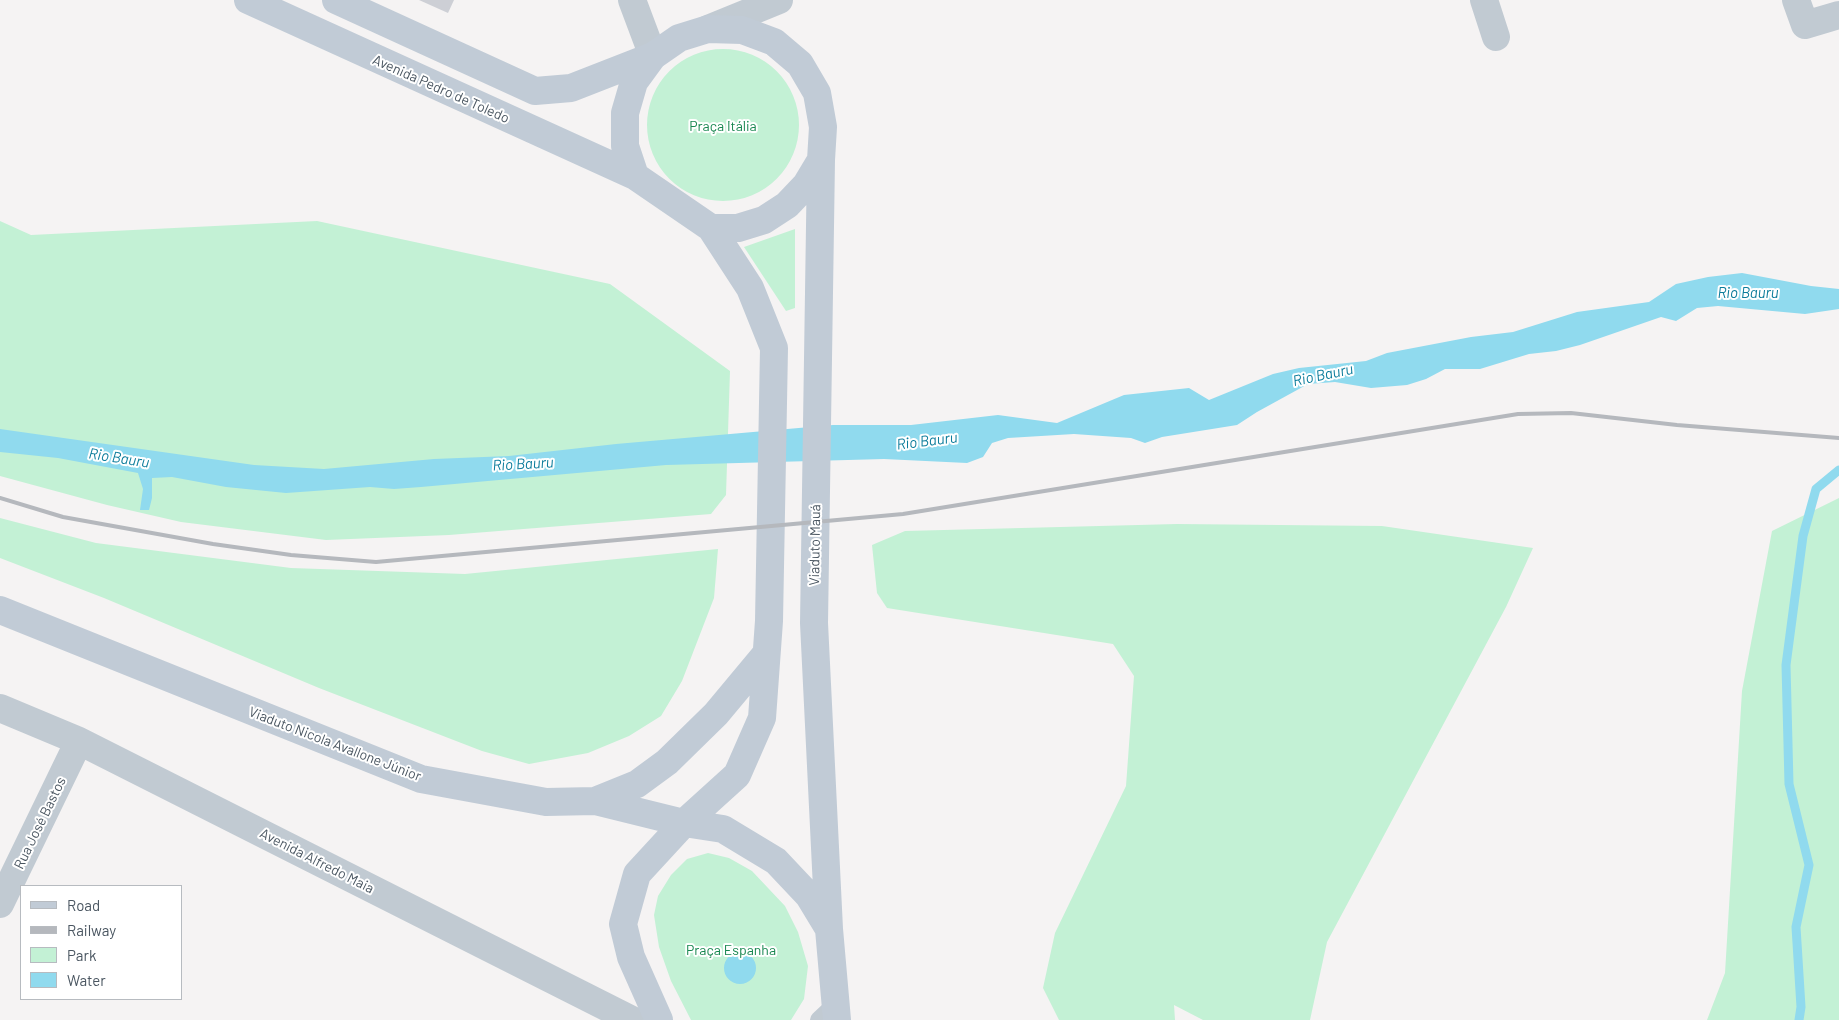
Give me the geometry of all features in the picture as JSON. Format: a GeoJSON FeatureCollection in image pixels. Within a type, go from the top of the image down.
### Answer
{"type":"FeatureCollection","features":[{"type":"Feature","properties":{"kind":"main road","name":"Avenida Pedro de Toledo"},"geometry":{"type":"LineString","coordinates":[[248,0],[636,176]]}},
{"type":"Feature","properties":{"kind":"main road"},"geometry":{"type":"LineString","coordinates":[[336,0],[535,91],[571,88],[653,56],[679,38],[708,29],[742,30],[774,42],[800,64],[817,93],[823,127],[821,160],[806,185],[787,205],[764,220],[738,228],[711,228]]}},
{"type":"Feature","properties":{"kind":"main road"},"geometry":{"type":"LineString","coordinates":[[653,56],[634,82],[624,113],[625,146],[636,176],[711,228],[750,288],[774,348],[769,621],[762,718],[737,775],[684,823],[637,874],[623,924],[631,957],[659,1020]]}},
{"type":"Feature","properties":{"kind":"main road","name":"Viaduto Mauá"},"geometry":{"type":"LineString","coordinates":[[821,160],[814,623],[829,929]]}},
{"type":"Feature","properties":{"kind":"main road","name":"Viaduto Nicola Avallone Júnior"},"geometry":{"type":"LineString","coordinates":[[0,610],[421,779],[546,802],[596,801],[684,823]]}},
{"type":"Feature","properties":{"kind":"main road"},"geometry":{"type":"LineString","coordinates":[[596,801],[637,784],[667,762],[716,714],[766,654]]}},
{"type":"Feature","properties":{"kind":"main road"},"geometry":{"type":"LineString","coordinates":[[684,823],[723,829],[776,861],[808,896],[829,929],[830,1015]]}},
{"type":"Feature","properties":{"kind":"street"},"geometry":{"type":"LineString","coordinates":[[632,0],[653,56]]}},
{"type":"Feature","properties":{"kind":"street"},"geometry":{"type":"LineString","coordinates":[[708,29],[779,0]]}},
{"type":"Feature","properties":{"kind":"street"},"geometry":{"type":"LineString","coordinates":[[1484,0],[1496,38]]}},
{"type":"Feature","properties":{"kind":"street"},"geometry":{"type":"LineString","coordinates":[[1796,0],[1805,26],[1839,14]]}},
{"type":"Feature","properties":{"kind":"street","name":"Avenida Alfredo Maia"},"geometry":{"type":"LineString","coordinates":[[0,708],[79,741],[632,1020]]}},
{"type":"Feature","properties":{"kind":"street","name":"Rua José Bastos"},"geometry":{"type":"LineString","coordinates":[[0,904],[79,741]]}},
{"type":"Feature","properties":{"kind":"green space","name":"Praça Itália"},"geometry":{"type":"Polygon","coordinates":[[[723,49],[738,50],[752,55],[777,71],[793,96],[798,110],[798,140],[793,154],[777,179],[752,195],[738,200],[723,201],[708,200],[694,195],[669,179],[653,154],[648,140],[647,125],[648,110],[653,96],[669,71],[694,55],[708,50],[723,49]]]}},
{"type":"Feature","properties":{"kind":"green space"},"geometry":{"type":"Polygon","coordinates":[[[0,221],[31,235],[317,221],[610,284],[730,371],[726,495],[711,514],[449,535],[326,540],[181,522],[107,505],[0,476],[0,221]]]}},
{"type":"Feature","properties":{"kind":"green space"},"geometry":{"type":"Polygon","coordinates":[[[795,229],[795,308],[786,311],[744,247],[795,229]]]}},
{"type":"Feature","properties":{"kind":"green space"},"geometry":{"type":"Polygon","coordinates":[[[1839,498],[1839,1020],[1707,1020],[1725,973],[1742,691],[1772,531],[1839,498]]]}},
{"type":"Feature","properties":{"kind":"green space"},"geometry":{"type":"Polygon","coordinates":[[[0,518],[96,543],[291,568],[465,574],[718,549],[714,598],[682,681],[661,716],[629,736],[588,753],[529,764],[482,751],[319,688],[104,598],[0,558],[0,518]]]}},
{"type":"Feature","properties":{"kind":"green space"},"geometry":{"type":"Polygon","coordinates":[[[1177,524],[1382,526],[1533,548],[1506,607],[1327,942],[1310,1020],[1203,1020],[1174,1005],[1175,1020],[1059,1020],[1043,988],[1055,933],[1126,786],[1134,676],[1113,644],[887,608],[877,593],[872,545],[905,531],[1177,524]]]}},
{"type":"Feature","properties":{"kind":"green space","name":"Praça Espanha"},"geometry":{"type":"Polygon","coordinates":[[[708,853],[729,858],[752,871],[785,906],[798,932],[808,966],[804,999],[791,1020],[691,1020],[671,981],[659,947],[654,915],[658,896],[671,875],[687,859],[708,853]]]}},
{"type":"Feature","properties":{"kind":"water","name":"Rio Bauru"},"geometry":{"type":"Polygon","coordinates":[[[1742,273],[1811,286],[1839,289],[1839,309],[1805,314],[1718,306],[1697,308],[1676,321],[1661,317],[1580,345],[1556,351],[1529,354],[1480,369],[1445,369],[1426,379],[1407,385],[1371,388],[1335,382],[1308,384],[1237,425],[1162,437],[1145,443],[1131,438],[1074,434],[1008,438],[992,443],[983,457],[967,463],[884,459],[666,465],[394,489],[370,487],[286,493],[226,487],[172,477],[152,478],[152,498],[149,510],[140,510],[143,489],[138,473],[58,458],[0,452],[0,429],[254,465],[324,469],[434,459],[509,456],[616,444],[833,425],[911,425],[998,415],[1057,423],[1124,395],[1189,388],[1209,400],[1273,374],[1299,368],[1366,361],[1387,353],[1471,337],[1513,332],[1577,312],[1649,302],[1676,284],[1708,277],[1742,273]]]}},
{"type":"Feature","properties":{"kind":"water"},"geometry":{"type":"Polygon","coordinates":[[[740,952],[751,957],[756,968],[751,979],[740,984],[729,979],[724,968],[729,957],[740,952]]]}},
{"type":"Feature","properties":{"kind":"building"},"geometry":{"type":"Polygon","coordinates":[[[419,0],[454,0],[448,13],[419,0]]]}},
{"type":"Feature","properties":{"kind":"waterway"},"geometry":{"type":"LineString","coordinates":[[1799,1020],[1801,1007],[1796,927],[1809,865],[1789,784],[1786,665],[1803,536],[1816,489],[1839,470]]}},
{"type":"Feature","properties":{"kind":"railway"},"geometry":{"type":"LineString","coordinates":[[0,498],[63,517],[213,544],[291,555],[376,562],[903,514],[1518,414],[1571,413],[1677,425],[1839,438]]}}]}
